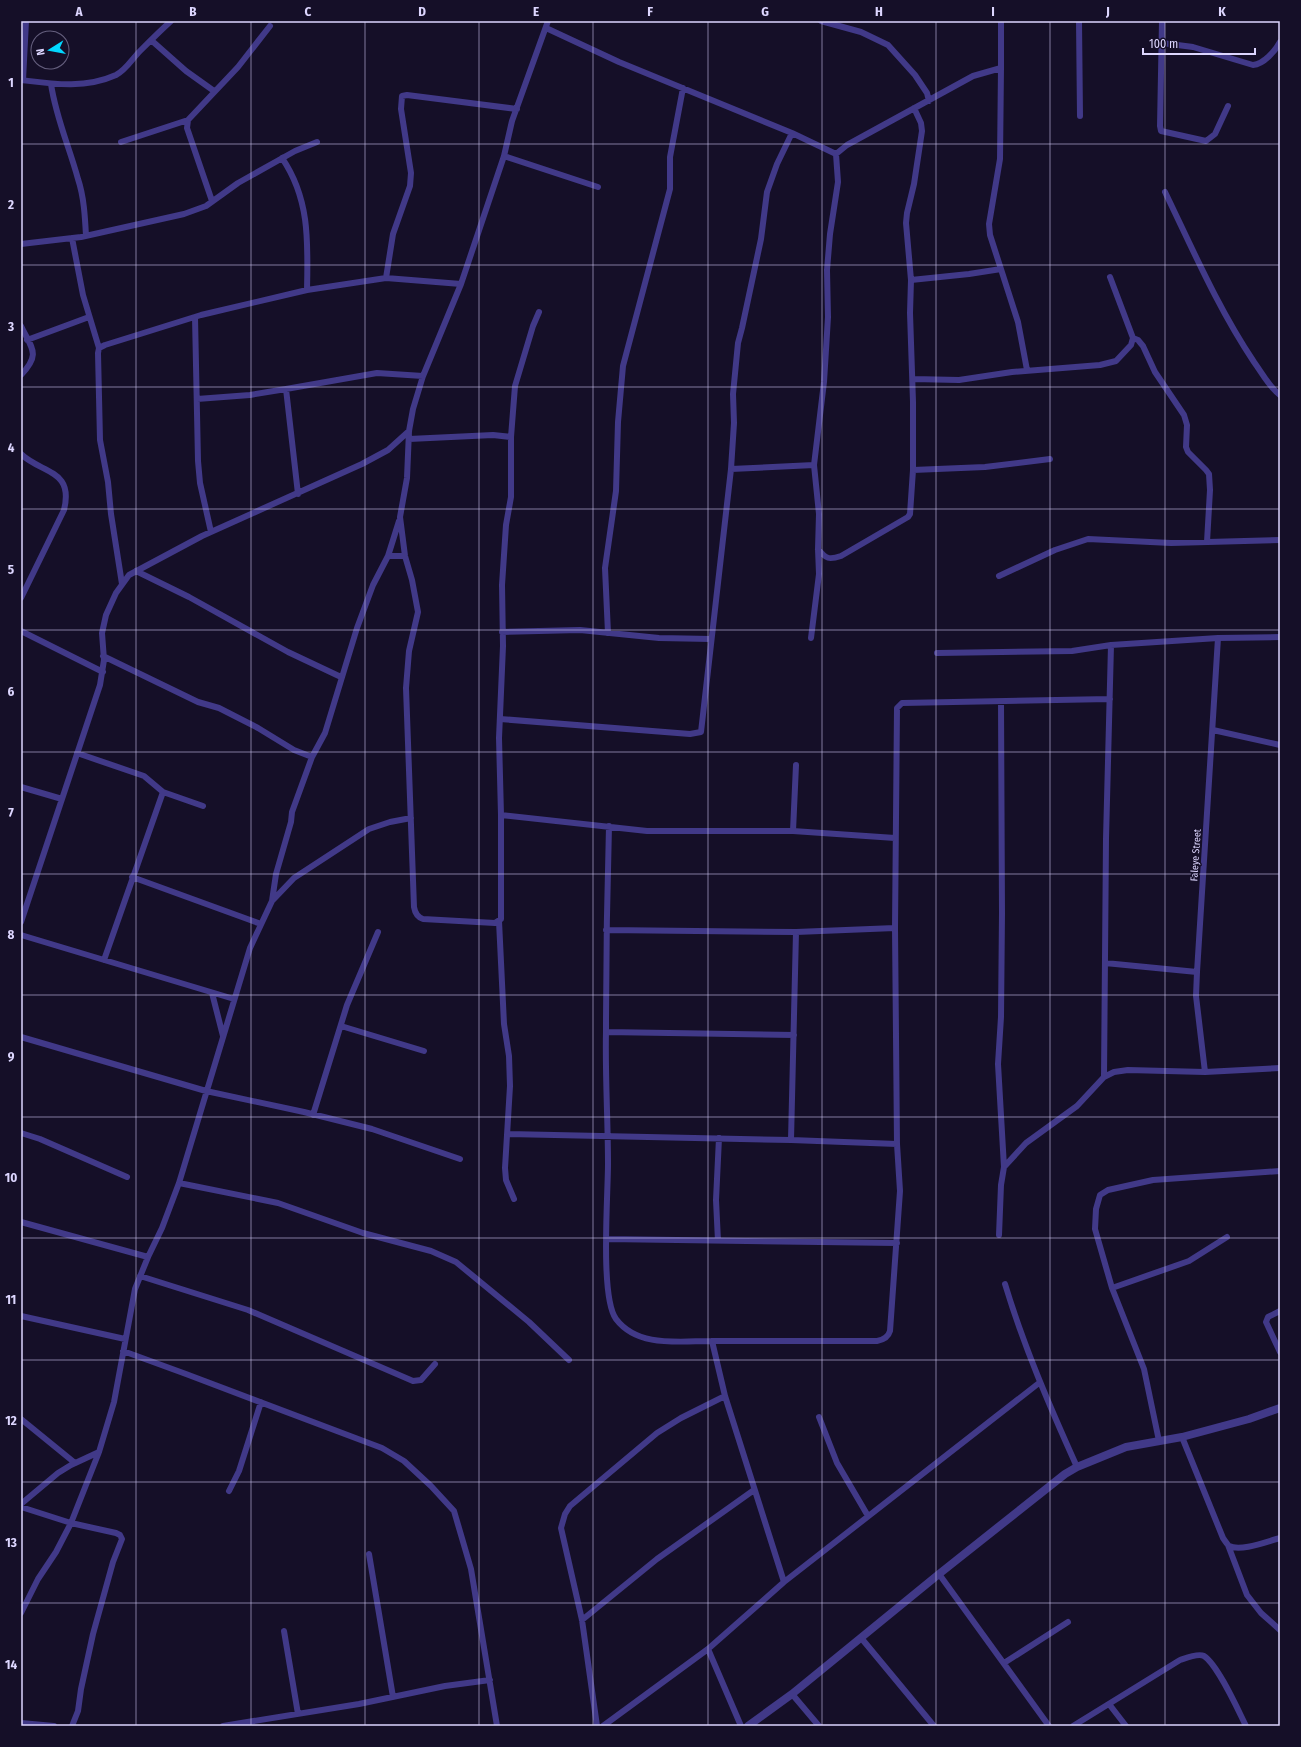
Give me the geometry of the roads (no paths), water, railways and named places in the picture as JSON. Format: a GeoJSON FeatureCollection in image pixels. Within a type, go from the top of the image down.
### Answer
{"type":"FeatureCollection","features":[{"type":"Feature","properties":{"kind":"street"},"geometry":{"type":"LineString","coordinates":[[26,21],[22,80],[51,84],[84,84],[116,75],[128,66],[151,40],[171,21]]}},
{"type":"Feature","properties":{"kind":"street"},"geometry":{"type":"LineString","coordinates":[[21,1613],[38,1579],[56,1552],[71,1523],[99,1452],[114,1402],[135,1289],[162,1228],[179,1183],[250,948],[272,901],[276,874],[291,822],[292,812],[312,757],[325,733],[341,677],[373,585],[388,556],[400,517],[407,478],[409,432],[413,409],[423,376],[461,284],[504,156],[517,109],[548,21]]}},
{"type":"Feature","properties":{"kind":"street"},"geometry":{"type":"LineString","coordinates":[[821,21],[861,32],[888,45],[914,75],[927,93],[929,101]]}},
{"type":"Feature","properties":{"kind":"street"},"geometry":{"type":"LineString","coordinates":[[1001,21],[1000,159],[988,224],[990,235],[1018,322],[1027,370]]}},
{"type":"Feature","properties":{"kind":"street"},"geometry":{"type":"LineString","coordinates":[[1079,21],[1080,116]]}},
{"type":"Feature","properties":{"kind":"street"},"geometry":{"type":"LineString","coordinates":[[1162,21],[1161,131],[1206,141],[1215,134],[1228,106]]}},
{"type":"Feature","properties":{"kind":"street"},"geometry":{"type":"LineString","coordinates":[[121,142],[188,120],[238,67],[270,26]]}},
{"type":"Feature","properties":{"kind":"street"},"geometry":{"type":"LineString","coordinates":[[546,28],[683,88],[792,133],[836,154]]}},
{"type":"Feature","properties":{"kind":"street"},"geometry":{"type":"LineString","coordinates":[[151,40],[182,67],[214,91]]}},
{"type":"Feature","properties":{"kind":"street"},"geometry":{"type":"LineString","coordinates":[[1162,43],[1193,47],[1253,65],[1258,64],[1275,51],[1280,42]]}},
{"type":"Feature","properties":{"kind":"street"},"geometry":{"type":"LineString","coordinates":[[836,154],[847,145],[973,76],[1001,68]]}},
{"type":"Feature","properties":{"kind":"street"},"geometry":{"type":"LineString","coordinates":[[51,84],[55,108],[79,180],[84,202],[86,236]]}},
{"type":"Feature","properties":{"kind":"street"},"geometry":{"type":"LineString","coordinates":[[608,633],[605,568],[616,492],[618,422],[623,366],[670,189],[670,157],[683,88]]}},
{"type":"Feature","properties":{"kind":"street"},"geometry":{"type":"LineString","coordinates":[[927,93],[935,97]]}},
{"type":"Feature","properties":{"kind":"street"},"geometry":{"type":"LineString","coordinates":[[386,278],[393,234],[410,186],[411,173],[401,109],[402,96],[407,95],[517,109]]}},
{"type":"Feature","properties":{"kind":"street"},"geometry":{"type":"LineString","coordinates":[[818,549],[824,557],[836,558],[908,518],[910,514],[913,470],[913,378],[910,313],[912,280],[906,230],[907,213],[914,184],[922,131],[921,124],[914,108]]}},
{"type":"Feature","properties":{"kind":"street"},"geometry":{"type":"LineString","coordinates":[[188,120],[187,128],[212,201]]}},
{"type":"Feature","properties":{"kind":"street"},"geometry":{"type":"LineString","coordinates":[[500,719],[690,734],[701,732],[731,469],[734,423],[733,394],[738,343],[761,239],[763,212],[767,192],[777,164],[792,133]]}},
{"type":"Feature","properties":{"kind":"street"},"geometry":{"type":"LineString","coordinates":[[21,244],[86,236],[184,214],[206,206],[238,183],[282,158],[317,142]]}},
{"type":"Feature","properties":{"kind":"street"},"geometry":{"type":"LineString","coordinates":[[811,638],[819,574],[819,514],[814,465],[824,382],[828,317],[827,270],[830,234],[838,182],[836,154]]}},
{"type":"Feature","properties":{"kind":"street"},"geometry":{"type":"LineString","coordinates":[[504,156],[598,187]]}},
{"type":"Feature","properties":{"kind":"street"},"geometry":{"type":"LineString","coordinates":[[282,158],[297,184],[304,209],[307,238],[307,290]]}},
{"type":"Feature","properties":{"kind":"street"},"geometry":{"type":"LineString","coordinates":[[1165,192],[1206,280],[1244,346],[1268,382],[1280,395]]}},
{"type":"Feature","properties":{"kind":"street"},"geometry":{"type":"LineString","coordinates":[[72,238],[89,317],[99,348],[100,440],[108,482],[111,514],[122,584]]}},
{"type":"Feature","properties":{"kind":"street"},"geometry":{"type":"LineString","coordinates":[[912,280],[1001,269]]}},
{"type":"Feature","properties":{"kind":"street"},"geometry":{"type":"LineString","coordinates":[[1110,277],[1133,338],[1143,346],[1155,372],[1184,415],[1186,425],[1186,448],[1188,452],[1209,474],[1207,542]]}},
{"type":"Feature","properties":{"kind":"street"},"geometry":{"type":"LineString","coordinates":[[99,348],[195,317],[307,290],[386,278],[461,284]]}},
{"type":"Feature","properties":{"kind":"street"},"geometry":{"type":"LineString","coordinates":[[514,1199],[506,1180],[505,1168],[510,1064],[504,1024],[499,922],[501,919],[502,815],[500,719],[502,584],[506,524],[511,497],[511,437],[515,386],[533,326],[539,312]]}},
{"type":"Feature","properties":{"kind":"street"},"geometry":{"type":"LineString","coordinates":[[28,340],[89,317]]}},
{"type":"Feature","properties":{"kind":"street"},"geometry":{"type":"LineString","coordinates":[[195,317],[198,461],[200,483],[211,532]]}},
{"type":"Feature","properties":{"kind":"street"},"geometry":{"type":"LineString","coordinates":[[21,326],[32,346],[33,358],[29,367],[21,375]]}},
{"type":"Feature","properties":{"kind":"street"},"geometry":{"type":"LineString","coordinates":[[913,378],[959,380],[1027,370],[1108,363],[1116,361],[1131,345],[1133,338]]}},
{"type":"Feature","properties":{"kind":"street"},"geometry":{"type":"LineString","coordinates":[[197,399],[250,395],[377,373],[423,376]]}},
{"type":"Feature","properties":{"kind":"street"},"geometry":{"type":"LineString","coordinates":[[286,389],[298,494]]}},
{"type":"Feature","properties":{"kind":"street"},"geometry":{"type":"LineString","coordinates":[[21,922],[103,672],[102,633],[106,615],[116,593],[129,575],[211,532],[362,464],[381,454],[409,432]]}},
{"type":"Feature","properties":{"kind":"street"},"geometry":{"type":"LineString","coordinates":[[409,439],[493,435],[511,437]]}},
{"type":"Feature","properties":{"kind":"street"},"geometry":{"type":"LineString","coordinates":[[21,454],[60,478],[65,485],[67,495],[64,510],[21,598]]}},
{"type":"Feature","properties":{"kind":"street"},"geometry":{"type":"LineString","coordinates":[[913,470],[985,467],[1050,459]]}},
{"type":"Feature","properties":{"kind":"street"},"geometry":{"type":"LineString","coordinates":[[731,469],[814,465]]}},
{"type":"Feature","properties":{"kind":"street"},"geometry":{"type":"LineString","coordinates":[[400,517],[405,556],[412,580],[418,612],[409,651],[406,688],[415,912],[419,918],[499,922]]}},
{"type":"Feature","properties":{"kind":"street"},"geometry":{"type":"LineString","coordinates":[[999,576],[1055,550],[1088,539],[1171,543],[1280,540]]}},
{"type":"Feature","properties":{"kind":"street"},"geometry":{"type":"LineString","coordinates":[[388,556],[405,556]]}},
{"type":"Feature","properties":{"kind":"street"},"geometry":{"type":"LineString","coordinates":[[136,570],[190,597],[288,652],[341,677]]}},
{"type":"Feature","properties":{"kind":"street"},"geometry":{"type":"LineString","coordinates":[[502,632],[580,630],[659,638],[711,639]]}},
{"type":"Feature","properties":{"kind":"street"},"geometry":{"type":"LineString","coordinates":[[21,631],[103,672]]}},
{"type":"Feature","properties":{"kind":"street"},"geometry":{"type":"LineString","coordinates":[[937,653],[1072,650],[1111,645],[1218,638],[1280,637]]}},
{"type":"Feature","properties":{"kind":"street","name":"Faleye Street"},"geometry":{"type":"LineString","coordinates":[[1205,1072],[1196,996],[1218,638]]}},
{"type":"Feature","properties":{"kind":"street"},"geometry":{"type":"LineString","coordinates":[[1104,1077],[1106,839],[1111,645]]}},
{"type":"Feature","properties":{"kind":"street"},"geometry":{"type":"LineString","coordinates":[[103,656],[198,702],[219,708],[258,728],[294,750],[312,757]]}},
{"type":"Feature","properties":{"kind":"street"},"geometry":{"type":"LineString","coordinates":[[610,826],[606,930],[606,1136],[608,1161],[606,1282],[611,1309],[616,1319],[630,1333],[658,1341],[865,1342],[884,1340],[890,1331],[900,1191],[897,1144],[895,928],[897,708],[902,703],[1110,699]]}},
{"type":"Feature","properties":{"kind":"street"},"geometry":{"type":"LineString","coordinates":[[999,1235],[1001,1185],[1004,1167],[998,1064],[1001,1017],[1002,912],[1001,702]]}},
{"type":"Feature","properties":{"kind":"street"},"geometry":{"type":"LineString","coordinates":[[1213,730],[1280,745]]}},
{"type":"Feature","properties":{"kind":"street"},"geometry":{"type":"LineString","coordinates":[[77,753],[144,776],[163,792],[203,806]]}},
{"type":"Feature","properties":{"kind":"street"},"geometry":{"type":"LineString","coordinates":[[792,831],[796,765]]}},
{"type":"Feature","properties":{"kind":"street"},"geometry":{"type":"LineString","coordinates":[[21,787],[62,799]]}},
{"type":"Feature","properties":{"kind":"street"},"geometry":{"type":"LineString","coordinates":[[104,960],[163,792]]}},
{"type":"Feature","properties":{"kind":"street"},"geometry":{"type":"LineString","coordinates":[[502,815],[647,831],[792,831],[895,838]]}},
{"type":"Feature","properties":{"kind":"street"},"geometry":{"type":"LineString","coordinates":[[272,901],[294,878],[369,829],[390,822],[411,818]]}},
{"type":"Feature","properties":{"kind":"street"},"geometry":{"type":"LineString","coordinates":[[132,877],[261,924]]}},
{"type":"Feature","properties":{"kind":"street"},"geometry":{"type":"LineString","coordinates":[[606,930],[796,932],[895,928]]}},
{"type":"Feature","properties":{"kind":"street"},"geometry":{"type":"LineString","coordinates":[[313,1115],[359,972],[378,932]]}},
{"type":"Feature","properties":{"kind":"street"},"geometry":{"type":"LineString","coordinates":[[791,1140],[796,932]]}},
{"type":"Feature","properties":{"kind":"street"},"geometry":{"type":"LineString","coordinates":[[21,936],[234,999]]}},
{"type":"Feature","properties":{"kind":"street"},"geometry":{"type":"LineString","coordinates":[[1105,963],[1197,972]]}},
{"type":"Feature","properties":{"kind":"street"},"geometry":{"type":"LineString","coordinates":[[212,992],[223,1038]]}},
{"type":"Feature","properties":{"kind":"street"},"geometry":{"type":"LineString","coordinates":[[341,1026],[424,1051]]}},
{"type":"Feature","properties":{"kind":"street"},"geometry":{"type":"LineString","coordinates":[[606,1032],[794,1035]]}},
{"type":"Feature","properties":{"kind":"street"},"geometry":{"type":"LineString","coordinates":[[21,1037],[206,1091],[372,1129],[460,1159]]}},
{"type":"Feature","properties":{"kind":"street"},"geometry":{"type":"LineString","coordinates":[[1004,1167],[1026,1143],[1077,1106],[1104,1077],[1114,1072],[1128,1070],[1205,1072],[1280,1068]]}},
{"type":"Feature","properties":{"kind":"street"},"geometry":{"type":"LineString","coordinates":[[21,1133],[40,1139],[127,1177]]}},
{"type":"Feature","properties":{"kind":"street"},"geometry":{"type":"LineString","coordinates":[[507,1134],[719,1138],[897,1144]]}},
{"type":"Feature","properties":{"kind":"street"},"geometry":{"type":"LineString","coordinates":[[718,1240],[716,1200],[719,1138]]}},
{"type":"Feature","properties":{"kind":"street"},"geometry":{"type":"LineString","coordinates":[[1159,1440],[1144,1369],[1112,1288],[1095,1229],[1100,1195],[1104,1192],[1153,1180],[1280,1171]]}},
{"type":"Feature","properties":{"kind":"street"},"geometry":{"type":"LineString","coordinates":[[179,1183],[278,1203],[363,1233],[431,1252],[456,1262],[529,1322],[570,1360]]}},
{"type":"Feature","properties":{"kind":"street"},"geometry":{"type":"LineString","coordinates":[[21,1222],[148,1257]]}},
{"type":"Feature","properties":{"kind":"street"},"geometry":{"type":"LineString","coordinates":[[1112,1288],[1189,1261],[1227,1237]]}},
{"type":"Feature","properties":{"kind":"street"},"geometry":{"type":"LineString","coordinates":[[607,1239],[897,1243]]}},
{"type":"Feature","properties":{"kind":"street"},"geometry":{"type":"LineString","coordinates":[[140,1276],[248,1310],[413,1381],[421,1380],[435,1364]]}},
{"type":"Feature","properties":{"kind":"street"},"geometry":{"type":"LineString","coordinates":[[1005,1284],[1017,1324],[1039,1383],[1077,1467]]}},
{"type":"Feature","properties":{"kind":"street"},"geometry":{"type":"LineString","coordinates":[[1280,1311],[1268,1317],[1266,1322],[1280,1352]]}},
{"type":"Feature","properties":{"kind":"street"},"geometry":{"type":"LineString","coordinates":[[21,1316],[125,1339]]}},
{"type":"Feature","properties":{"kind":"street"},"geometry":{"type":"LineString","coordinates":[[712,1342],[725,1396],[784,1582]]}},
{"type":"Feature","properties":{"kind":"street"},"geometry":{"type":"LineString","coordinates":[[123,1352],[382,1448],[404,1461],[431,1486],[454,1511],[471,1569],[497,1726]]}},
{"type":"Feature","properties":{"kind":"street"},"geometry":{"type":"LineString","coordinates":[[603,1726],[708,1649],[784,1582],[1039,1383]]}},
{"type":"Feature","properties":{"kind":"street"},"geometry":{"type":"LineString","coordinates":[[597,1726],[582,1620],[561,1525],[565,1514],[570,1506],[657,1433],[681,1418],[725,1396]]}},
{"type":"Feature","properties":{"kind":"street"},"geometry":{"type":"LineString","coordinates":[[229,1491],[239,1471],[261,1402]]}},
{"type":"Feature","properties":{"kind":"street"},"geometry":{"type":"LineString","coordinates":[[748,1726],[792,1694],[862,1639],[939,1574],[1065,1474],[1077,1467],[1126,1447],[1182,1437],[1248,1419],[1280,1408]]}},
{"type":"Feature","properties":{"kind":"street"},"geometry":{"type":"LineString","coordinates":[[819,1416],[837,1463],[868,1516]]}},
{"type":"Feature","properties":{"kind":"street"},"geometry":{"type":"LineString","coordinates":[[21,1419],[75,1463]]}},
{"type":"Feature","properties":{"kind":"street"},"geometry":{"type":"LineString","coordinates":[[1182,1437],[1223,1538],[1228,1545],[1247,1595],[1261,1613],[1280,1630]]}},
{"type":"Feature","properties":{"kind":"street"},"geometry":{"type":"LineString","coordinates":[[72,1726],[78,1711],[92,1634],[113,1562],[122,1539],[120,1534],[71,1523],[21,1505],[58,1473],[99,1452]]}},
{"type":"Feature","properties":{"kind":"street"},"geometry":{"type":"LineString","coordinates":[[582,1620],[657,1560],[754,1490]]}},
{"type":"Feature","properties":{"kind":"street"},"geometry":{"type":"LineString","coordinates":[[1228,1545],[1235,1548],[1248,1547],[1280,1538]]}},
{"type":"Feature","properties":{"kind":"street"},"geometry":{"type":"LineString","coordinates":[[369,1554],[393,1697]]}},
{"type":"Feature","properties":{"kind":"street"},"geometry":{"type":"LineString","coordinates":[[939,1574],[1049,1726]]}},
{"type":"Feature","properties":{"kind":"street"},"geometry":{"type":"LineString","coordinates":[[1004,1664],[1068,1622]]}},
{"type":"Feature","properties":{"kind":"street"},"geometry":{"type":"LineString","coordinates":[[284,1631],[298,1714]]}},
{"type":"Feature","properties":{"kind":"street"},"geometry":{"type":"LineString","coordinates":[[862,1639],[917,1703],[934,1726]]}},
{"type":"Feature","properties":{"kind":"street"},"geometry":{"type":"LineString","coordinates":[[708,1649],[741,1726]]}},
{"type":"Feature","properties":{"kind":"street"},"geometry":{"type":"LineString","coordinates":[[1073,1726],[1180,1660],[1190,1656],[1200,1655],[1204,1656],[1214,1667],[1246,1726]]}},
{"type":"Feature","properties":{"kind":"street"},"geometry":{"type":"LineString","coordinates":[[223,1726],[393,1697],[445,1686],[490,1680]]}},
{"type":"Feature","properties":{"kind":"street"},"geometry":{"type":"LineString","coordinates":[[792,1694],[819,1726]]}},
{"type":"Feature","properties":{"kind":"street"},"geometry":{"type":"LineString","coordinates":[[1109,1704],[1126,1726]]}},
{"type":"Feature","properties":{"kind":"street"},"geometry":{"type":"LineString","coordinates":[[21,1723],[54,1726]]}}]}
